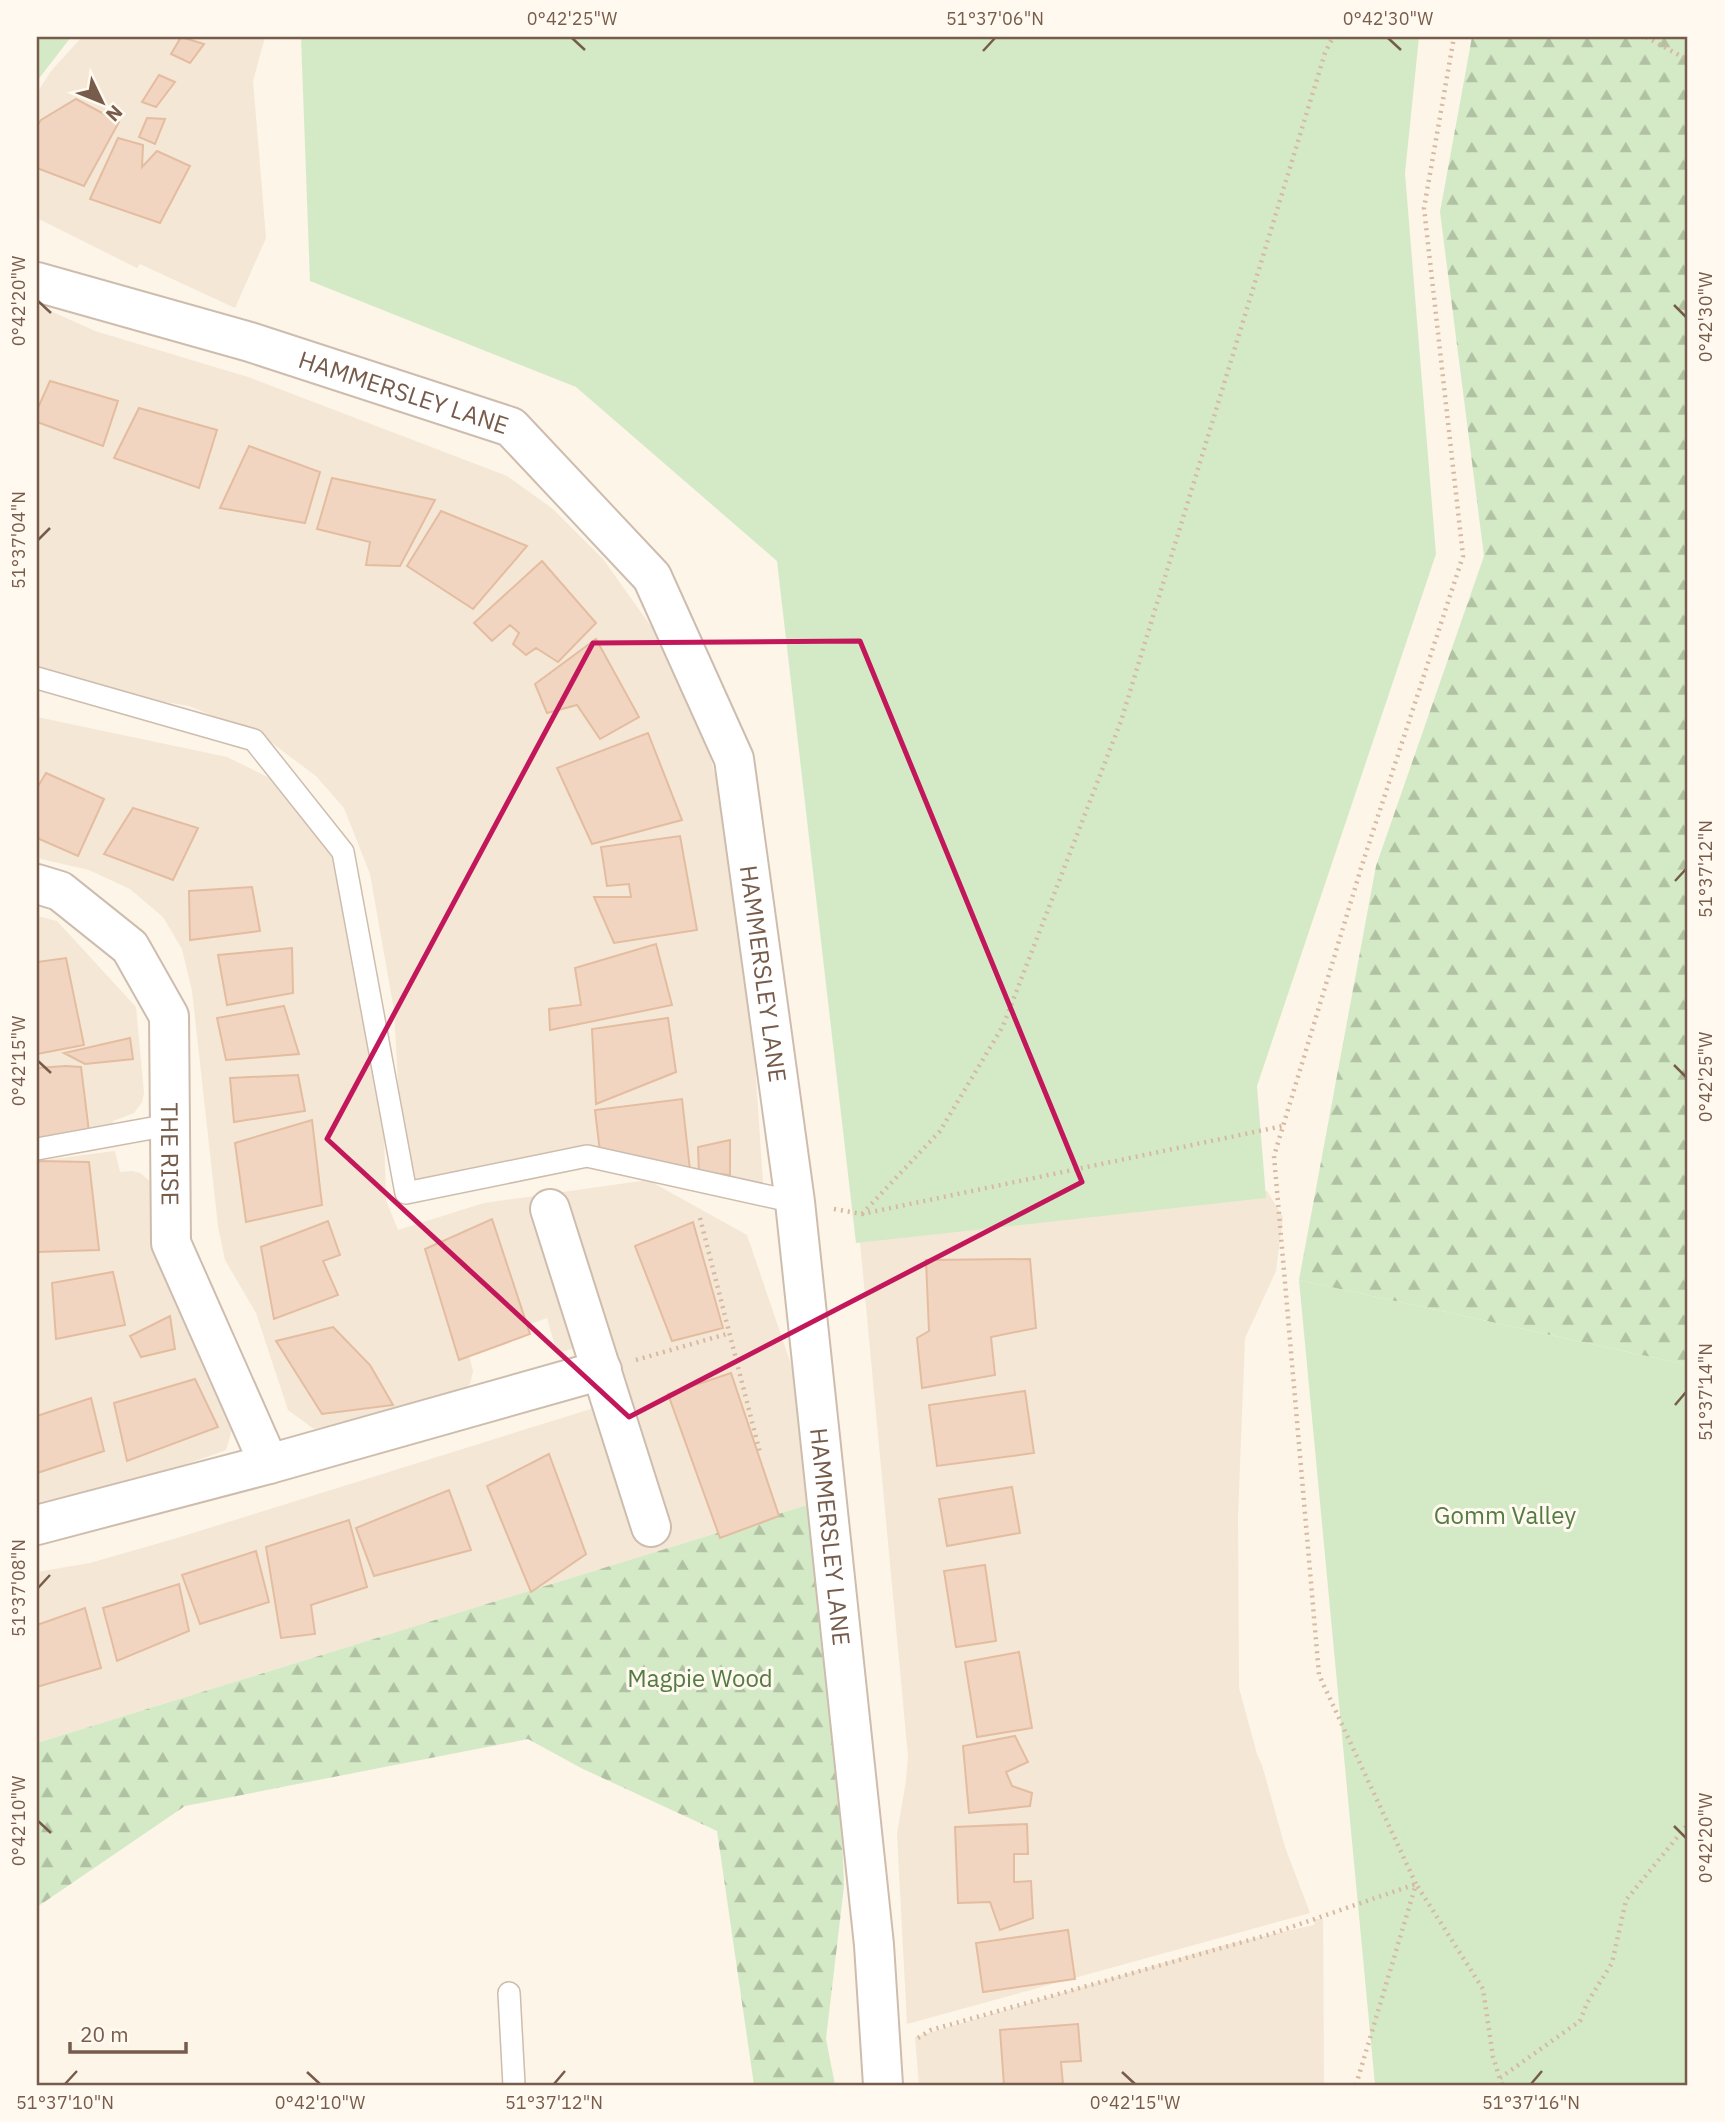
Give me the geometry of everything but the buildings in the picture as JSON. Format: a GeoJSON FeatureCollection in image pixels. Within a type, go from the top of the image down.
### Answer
{"type":"FeatureCollection","features":[{"type":"Feature","properties":{"kind":"street","name":"HAMMERSLEY LANE"},"geometry":{"type":"LineString","coordinates":[[37,282],[250,342],[511,427],[652,577],[734,759],[795,1202],[874,1945],[882,2072]]}},
{"type":"Feature","properties":{"kind":"street","name":"THE RISE"},"geometry":{"type":"LineString","coordinates":[[37,884],[60,891],[130,947],[169,1016],[171,1243],[269,1464]]}},
{"type":"Feature","properties":{"kind":"street"},"geometry":{"type":"LineString","coordinates":[[550,1209],[651,1527]]}},
{"type":"Feature","properties":{"kind":"street"},"geometry":{"type":"LineString","coordinates":[[37,1525],[269,1464],[602,1370]]}},
{"type":"Feature","properties":{"kind":"lane"},"geometry":{"type":"LineString","coordinates":[[37,678],[254,740],[343,852],[406,1192],[587,1156],[795,1202]]}},
{"type":"Feature","properties":{"kind":"lane"},"geometry":{"type":"LineString","coordinates":[[37,1149],[169,1125]]}},
{"type":"Feature","properties":{"kind":"lane"},"geometry":{"type":"LineString","coordinates":[[509,1993],[514,2085]]}},
{"type":"Feature","properties":{"kind":"path"},"geometry":{"type":"LineString","coordinates":[[862,1214],[940,1131],[1003,1026],[1121,721],[1325,53],[1333,37]]}},
{"type":"Feature","properties":{"kind":"path"},"geometry":{"type":"LineString","coordinates":[[1454,37],[1424,208],[1463,556],[1362,865],[1274,1156],[1320,1675],[1416,1884],[1483,1989],[1493,2057],[1502,2085]]}},
{"type":"Feature","properties":{"kind":"path"},"geometry":{"type":"LineString","coordinates":[[1646,37],[1688,60]]}},
{"type":"Feature","properties":{"kind":"path"},"geometry":{"type":"LineString","coordinates":[[795,1202],[862,1214],[1283,1126]]}},
{"type":"Feature","properties":{"kind":"path"},"geometry":{"type":"LineString","coordinates":[[700,1218],[761,1453]]}},
{"type":"Feature","properties":{"kind":"path"},"geometry":{"type":"LineString","coordinates":[[602,1370],[730,1333]]}},
{"type":"Feature","properties":{"kind":"path"},"geometry":{"type":"LineString","coordinates":[[1500,2078],[1580,2021],[1587,2003],[1612,1963],[1626,1900],[1688,1824]]}},
{"type":"Feature","properties":{"kind":"path"},"geometry":{"type":"LineString","coordinates":[[882,2072],[931,2030],[1271,1934],[1416,1884]]}},
{"type":"Feature","properties":{"kind":"path"},"geometry":{"type":"LineString","coordinates":[[1356,2085],[1416,1884]]}},
{"type":"Feature","properties":{"kind":"highlighted area"},"geometry":{"type":"Polygon","coordinates":[[[860,641],[1082,1182],[629,1417],[327,1139],[593,643],[860,641]]]}},
{"type":"Feature","properties":{"kind":"shaded area"},"geometry":{"type":"Polygon","coordinates":[[[82,37],[265,37],[253,81],[266,238],[235,308],[140,264],[137,268],[37,218],[37,93],[51,71],[82,37]]]}},
{"type":"Feature","properties":{"kind":"shaded area"},"geometry":{"type":"Polygon","coordinates":[[[37,305],[95,331],[248,377],[507,476],[553,509],[603,559],[663,643],[704,732],[743,885],[763,1183],[626,1157],[415,1181],[402,1156],[394,1010],[370,874],[344,808],[316,776],[264,737],[189,706],[65,685],[37,677],[37,305]]]}},
{"type":"Feature","properties":{"kind":"shaded area"},"geometry":{"type":"Polygon","coordinates":[[[37,717],[227,757],[286,786],[340,868],[380,1001],[386,1200],[398,1230],[484,1203],[648,1180],[747,1235],[797,1382],[817,1502],[37,1743],[37,1572],[90,1563],[177,1538],[607,1404],[589,1344],[557,1353],[547,1318],[522,1327],[525,1337],[469,1355],[473,1371],[470,1384],[453,1398],[314,1429],[288,1410],[256,1313],[225,1260],[218,1226],[192,991],[182,949],[163,917],[130,889],[89,870],[37,858],[37,717]]]}},
{"type":"Feature","properties":{"kind":"shaded area"},"geometry":{"type":"Polygon","coordinates":[[[37,916],[57,921],[136,1007],[144,1093],[142,1102],[134,1113],[113,1121],[115,1136],[37,1145],[37,916]]]}},
{"type":"Feature","properties":{"kind":"shaded area"},"geometry":{"type":"Polygon","coordinates":[[[115,1151],[120,1172],[140,1173],[150,1181],[157,1194],[234,1422],[226,1450],[37,1517],[37,1161],[115,1151]]]}},
{"type":"Feature","properties":{"kind":"shaded area"},"geometry":{"type":"Polygon","coordinates":[[[1267,1191],[1283,1217],[1276,1271],[1245,1338],[1238,1516],[1239,1688],[1285,1847],[1310,1913],[907,2024],[897,1834],[908,1756],[860,1242],[1267,1191]]]}},
{"type":"Feature","properties":{"kind":"shaded area"},"geometry":{"type":"Polygon","coordinates":[[[1315,1919],[1323,1919],[1324,2085],[919,2085],[915,2037],[1220,1946],[1314,1925],[1315,1919]]]}},
{"type":"Feature","properties":{"kind":"green space"},"geometry":{"type":"Polygon","coordinates":[[[37,37],[71,37],[37,81],[37,37]]]}},
{"type":"Feature","properties":{"kind":"green space"},"geometry":{"type":"Polygon","coordinates":[[[301,37],[1419,37],[1405,173],[1436,554],[1257,1086],[1266,1198],[856,1243],[777,561],[576,387],[310,281],[301,37]]]}},
{"type":"Feature","properties":{"kind":"green space"},"geometry":{"type":"Polygon","coordinates":[[[1472,37],[1688,37],[1688,1365],[1299,1280],[1376,866],[1484,556],[1440,212],[1472,37]]]}},
{"type":"Feature","properties":{"kind":"green space","name":"Gomm Valley"},"geometry":{"type":"Polygon","coordinates":[[[1299,1280],[1688,1365],[1688,2085],[1375,2085],[1299,1280]]]}},
{"type":"Feature","properties":{"kind":"green space","name":"Magpie Wood"},"geometry":{"type":"Polygon","coordinates":[[[817,1502],[838,1726],[844,1886],[826,2039],[835,2085],[754,2085],[717,1831],[581,1768],[528,1739],[185,1806],[37,1907],[37,1743],[817,1502]]]}}]}
